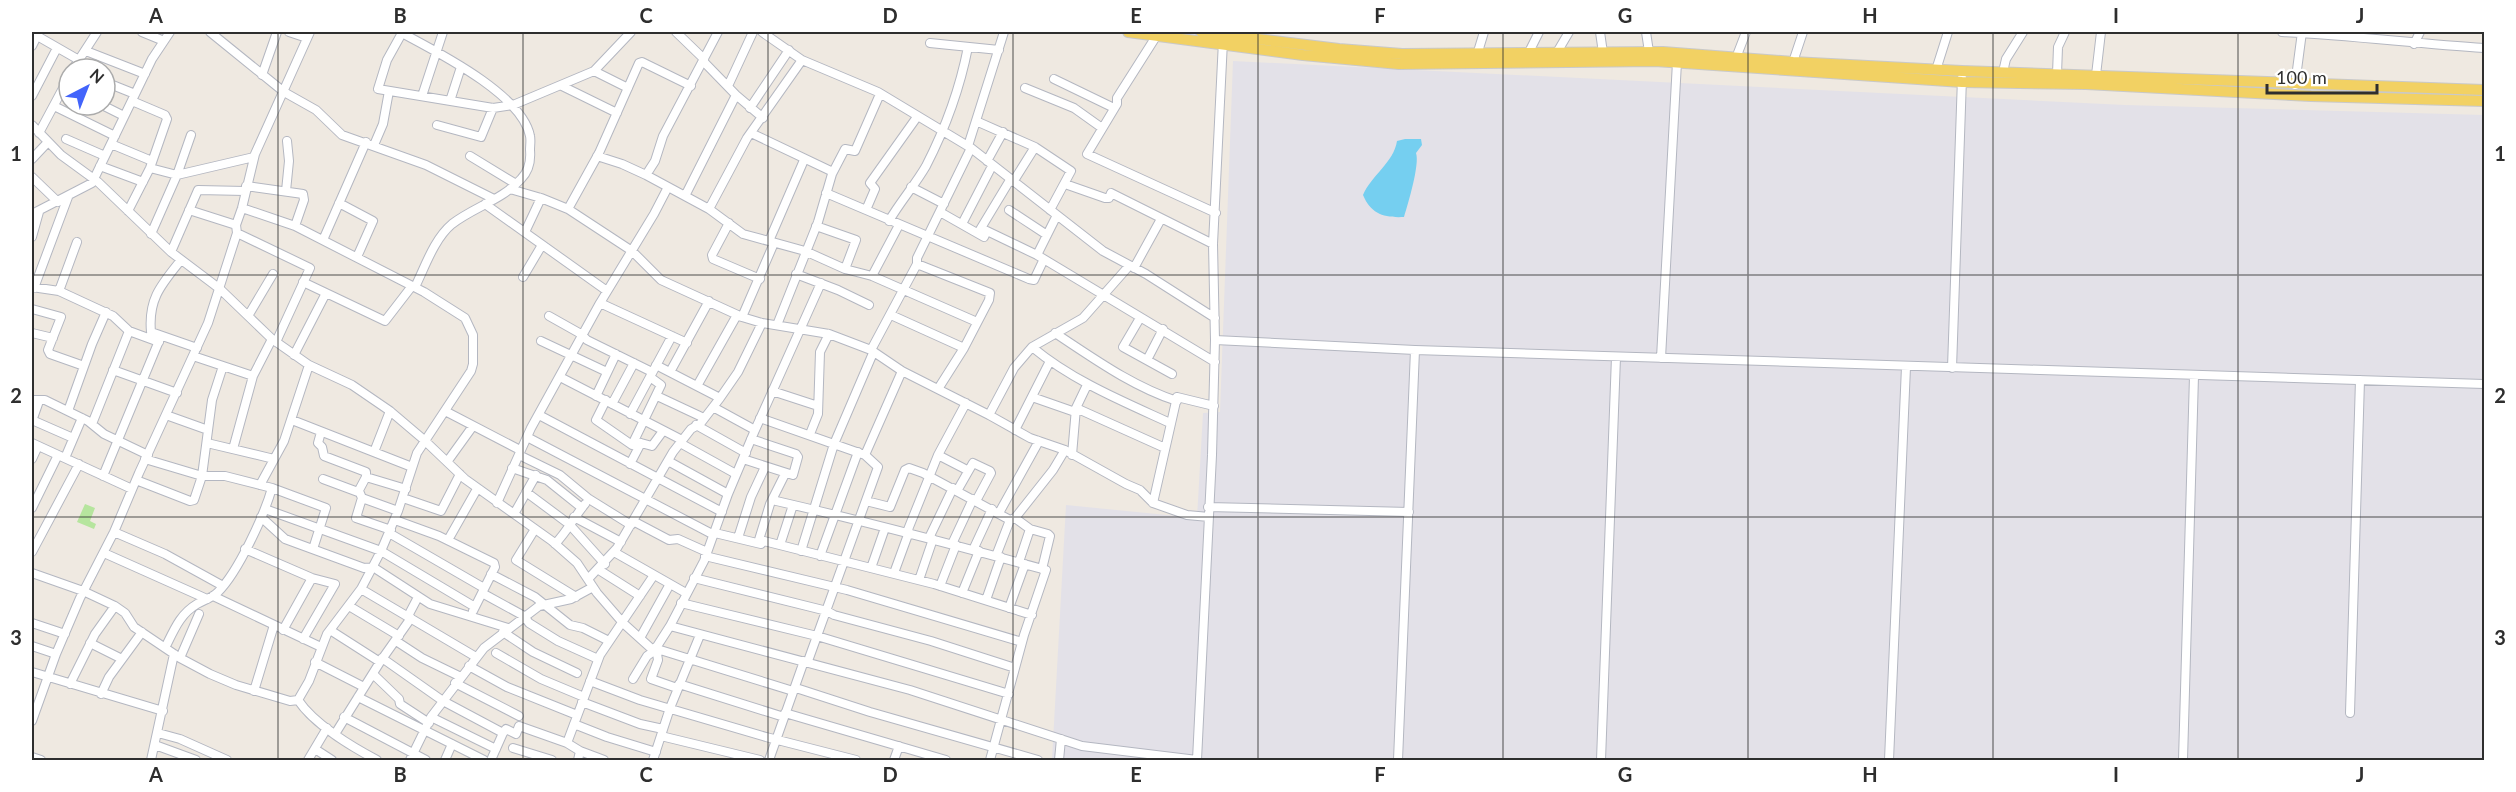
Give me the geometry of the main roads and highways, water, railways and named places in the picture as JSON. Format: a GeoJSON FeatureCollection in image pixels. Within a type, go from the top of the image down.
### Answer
{"type":"FeatureCollection","features":[{"type":"Feature","properties":{"kind":"main road"},"geometry":{"type":"LineString","coordinates":[[1128,32],[1223,39],[1353,61],[1399,64],[1663,56],[1936,70],[1962,76],[2003,72],[2295,85],[2484,90]]}},
{"type":"Feature","properties":{"kind":"main road"},"geometry":{"type":"LineString","coordinates":[[1201,32],[1223,39],[1267,36],[1402,54],[1649,52],[1677,62],[2311,96],[2484,100]]}},
{"type":"Feature","properties":{"kind":"water"},"geometry":{"type":"Polygon","coordinates":[[[1421,139],[1422,145],[1416,153],[1411,194],[1404,217],[1390,217],[1374,211],[1363,195],[1392,156],[1397,141],[1421,139]]]}}]}
